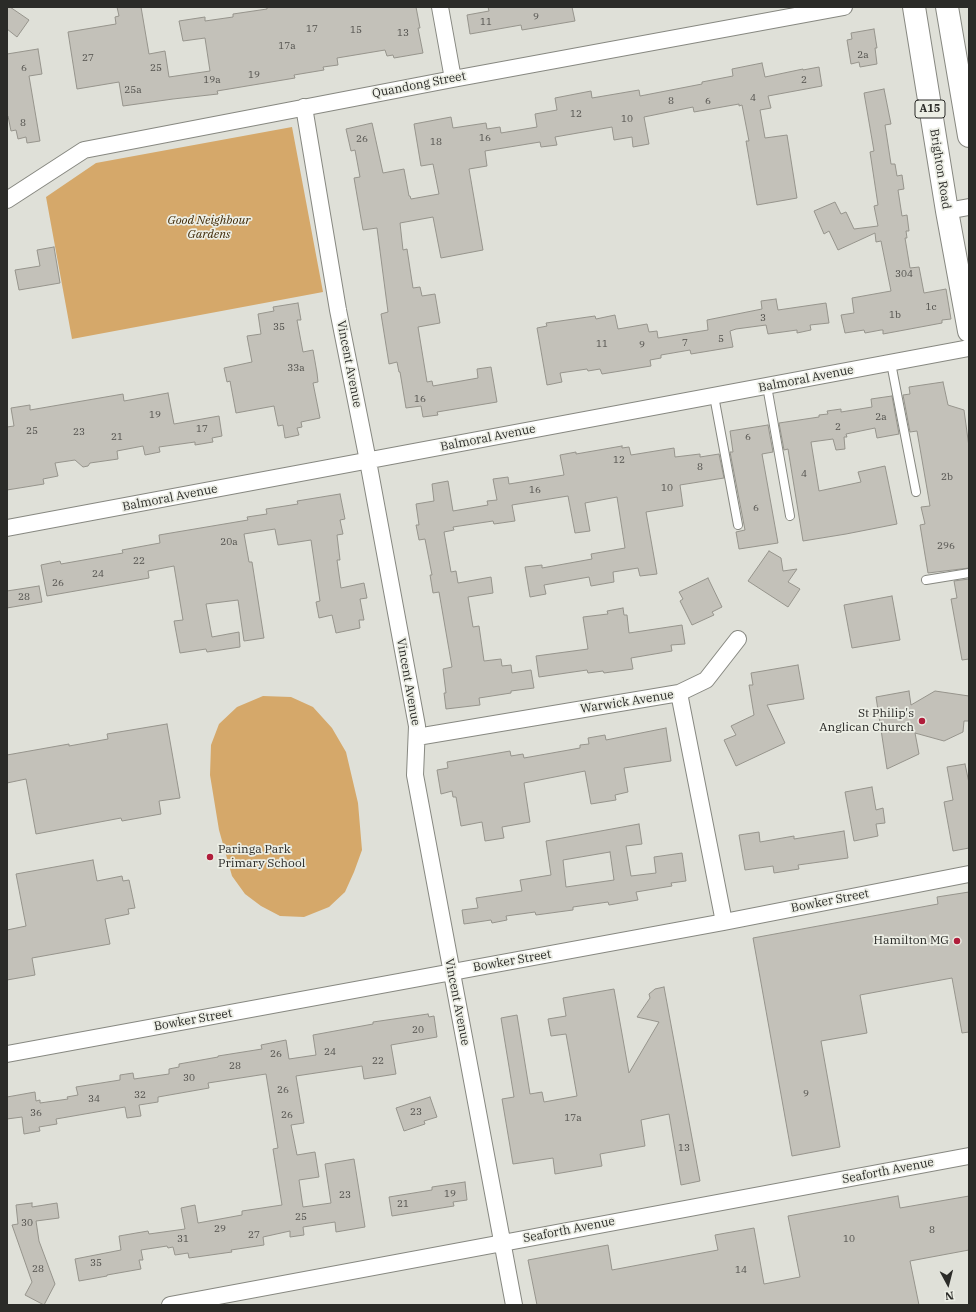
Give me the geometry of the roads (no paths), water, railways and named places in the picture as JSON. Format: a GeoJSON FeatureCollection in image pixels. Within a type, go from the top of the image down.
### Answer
{"type":"FeatureCollection","features":[{"type":"Feature","properties":{"kind":"main road","name":"Brighton Road"},"geometry":{"type":"LineString","coordinates":[[914,7],[947,211],[969,331]]}},
{"type":"Feature","properties":{"kind":"main road","name":"A15"},"geometry":{"type":"LineString","coordinates":[[947,7],[969,136]]}},
{"type":"Feature","properties":{"kind":"street"},"geometry":{"type":"LineString","coordinates":[[440,7],[453,79]]}},
{"type":"Feature","properties":{"kind":"street","name":"Quandong Street"},"geometry":{"type":"LineString","coordinates":[[7,200],[84,150],[304,107],[844,7]]}},
{"type":"Feature","properties":{"kind":"street","name":"Vincent Avenue"},"geometry":{"type":"LineString","coordinates":[[304,107],[338,310],[368,461],[417,726],[415,775],[514,1305]]}},
{"type":"Feature","properties":{"kind":"street"},"geometry":{"type":"LineString","coordinates":[[947,211],[969,207]]}},
{"type":"Feature","properties":{"kind":"street","name":"Balmoral Avenue"},"geometry":{"type":"LineString","coordinates":[[7,528],[969,348]]}},
{"type":"Feature","properties":{"kind":"street"},"geometry":{"type":"LineString","coordinates":[[679,693],[706,680],[738,639]]}},
{"type":"Feature","properties":{"kind":"street","name":"Warwick Avenue"},"geometry":{"type":"LineString","coordinates":[[417,737],[679,693],[724,922]]}},
{"type":"Feature","properties":{"kind":"street","name":"Bowker Street"},"geometry":{"type":"LineString","coordinates":[[7,1054],[724,922],[969,874]]}},
{"type":"Feature","properties":{"kind":"street","name":"Seaforth Avenue"},"geometry":{"type":"LineString","coordinates":[[170,1305],[969,1156]]}},
{"type":"Feature","properties":{"kind":"lane"},"geometry":{"type":"LineString","coordinates":[[891,363],[916,492]]}},
{"type":"Feature","properties":{"kind":"lane"},"geometry":{"type":"LineString","coordinates":[[767,386],[790,516]]}},
{"type":"Feature","properties":{"kind":"lane"},"geometry":{"type":"LineString","coordinates":[[714,396],[738,525]]}},
{"type":"Feature","properties":{"kind":"lane"},"geometry":{"type":"LineString","coordinates":[[926,580],[969,573]]}},
{"type":"Feature","properties":{"kind":"place","name":"St Philip's Anglican Church"},"geometry":{"type":"Point","coordinates":[922,721]}},
{"type":"Feature","properties":{"kind":"place","name":"Paringa Park Primary School"},"geometry":{"type":"Point","coordinates":[210,857]}},
{"type":"Feature","properties":{"kind":"place","name":"Hamilton MG"},"geometry":{"type":"Point","coordinates":[957,941]}},
{"type":"Feature","properties":{"kind":"park label","name":"Good Neighbour Gardens"},"geometry":{"type":"Point","coordinates":[209,228]}}]}
